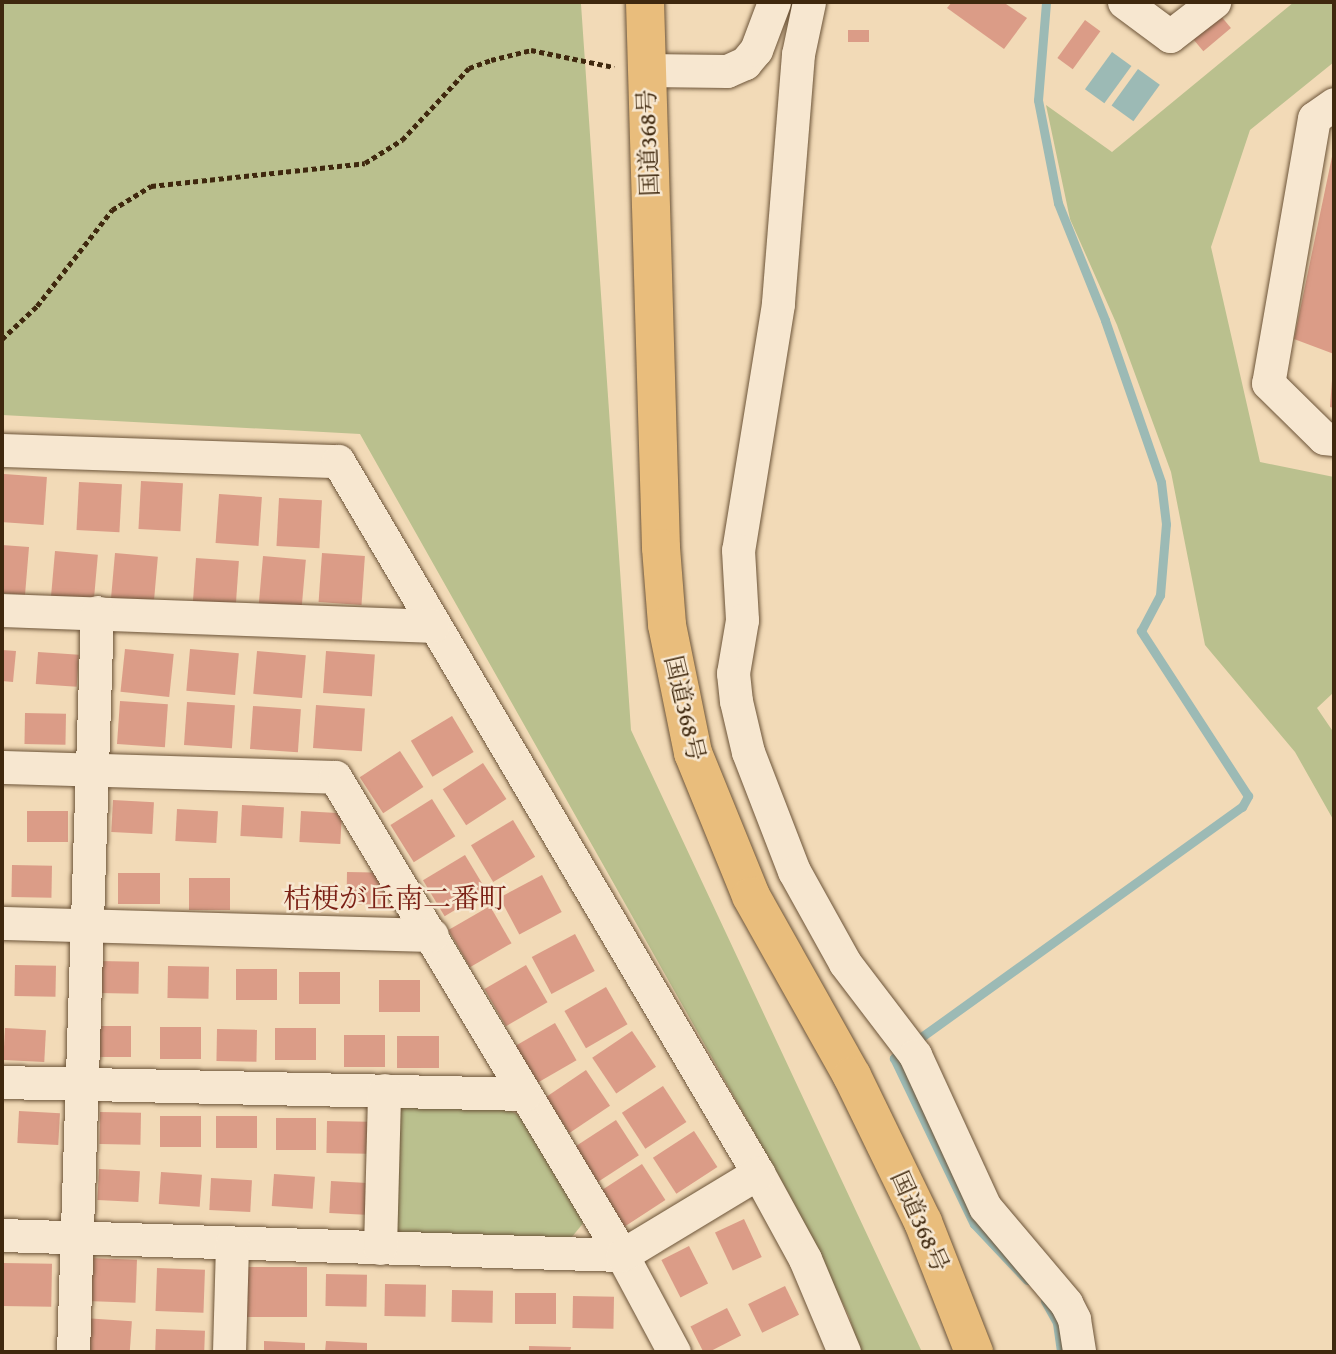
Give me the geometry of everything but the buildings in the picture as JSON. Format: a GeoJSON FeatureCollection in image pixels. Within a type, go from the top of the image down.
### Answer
{"type":"FeatureCollection","features":[{"type":"Feature","properties":{"kind":"highway","name":"国道368号"},"geometry":{"type":"LineString","coordinates":[[645,2],[660,548],[667,625],[693,753],[751,896],[852,1076],[923,1222],[974,1352]]}},
{"type":"Feature","properties":{"kind":"street"},"geometry":{"type":"LineString","coordinates":[[646,70],[727,71],[745,63],[756,50],[774,2]]}},
{"type":"Feature","properties":{"kind":"street"},"geometry":{"type":"LineString","coordinates":[[809,2],[798,54],[778,304],[738,550],[742,620],[733,673],[748,752],[794,871],[845,963],[907,1044],[985,1207],[1066,1303],[1074,1319],[1079,1352]]}},
{"type":"Feature","properties":{"kind":"street"},"geometry":{"type":"LineString","coordinates":[[1124,2],[1170,36],[1214,2]]}},
{"type":"Feature","properties":{"kind":"street"},"geometry":{"type":"LineString","coordinates":[[1334,104],[1314,118],[1268,383],[1324,438],[1334,439]]}},
{"type":"Feature","properties":{"kind":"street"},"geometry":{"type":"LineString","coordinates":[[2,450],[338,461],[758,1173],[805,1259],[844,1352]]}},
{"type":"Feature","properties":{"kind":"street"},"geometry":{"type":"LineString","coordinates":[[2,610],[433,626]]}},
{"type":"Feature","properties":{"kind":"street"},"geometry":{"type":"LineString","coordinates":[[73,1352],[97,612]]}},
{"type":"Feature","properties":{"kind":"street"},"geometry":{"type":"LineString","coordinates":[[2,767],[335,776],[622,1255],[674,1352]]}},
{"type":"Feature","properties":{"kind":"street"},"geometry":{"type":"LineString","coordinates":[[2,923],[432,935]]}},
{"type":"Feature","properties":{"kind":"street"},"geometry":{"type":"LineString","coordinates":[[2,1082],[525,1094]]}},
{"type":"Feature","properties":{"kind":"street"},"geometry":{"type":"LineString","coordinates":[[380,1248],[384,1090]]}},
{"type":"Feature","properties":{"kind":"street"},"geometry":{"type":"LineString","coordinates":[[2,1235],[622,1255],[758,1173]]}},
{"type":"Feature","properties":{"kind":"street"},"geometry":{"type":"LineString","coordinates":[[229,1352],[232,1243]]}},
{"type":"Feature","properties":{"kind":"path"},"geometry":{"type":"LineString","coordinates":[[2,339],[37,306],[112,210],[151,186],[365,163],[402,140],[470,68],[531,50],[646,70]]}},
{"type":"Feature","properties":{"kind":"green space"},"geometry":{"type":"Polygon","coordinates":[[[2,2],[581,4],[631,730],[922,1352],[860,1352],[849,1316],[789,1194],[360,434],[2,415],[2,2]]]}},
{"type":"Feature","properties":{"kind":"green space"},"geometry":{"type":"Polygon","coordinates":[[[1294,2],[1334,2],[1334,62],[1250,130],[1211,247],[1260,462],[1334,477],[1334,692],[1317,708],[1334,733],[1334,821],[1295,752],[1205,645],[1171,472],[1117,325],[1070,219],[1046,105],[1112,152],[1294,2]]]}},
{"type":"Feature","properties":{"kind":"green space"},"geometry":{"type":"Polygon","coordinates":[[[402,1102],[504,1107],[522,1117],[585,1221],[571,1238],[399,1235],[391,1223],[393,1114],[402,1102]]]}},
{"type":"Feature","properties":{"kind":"water"},"geometry":{"type":"Polygon","coordinates":[[[1112,52],[1131,66],[1104,103],[1085,89],[1112,52]]]}},
{"type":"Feature","properties":{"kind":"water"},"geometry":{"type":"Polygon","coordinates":[[[1138,69],[1160,85],[1133,121],[1112,105],[1138,69]]]}},
{"type":"Feature","properties":{"kind":"waterway"},"geometry":{"type":"LineString","coordinates":[[913,1043],[1242,807],[1248,796],[1141,631],[1160,595],[1166,524],[1161,482],[1105,320],[1058,203],[1038,100],[1046,2]]}},
{"type":"Feature","properties":{"kind":"waterway"},"geometry":{"type":"LineString","coordinates":[[902,1051],[894,1058],[974,1224],[1027,1280]]}},
{"type":"Feature","properties":{"kind":"waterway"},"geometry":{"type":"LineString","coordinates":[[1045,1301],[1057,1323],[1061,1352]]}},
{"type":"Feature","properties":{"kind":"district","name":"桔梗が丘南二番町"},"geometry":{"type":"Point","coordinates":[395,898]}}]}
